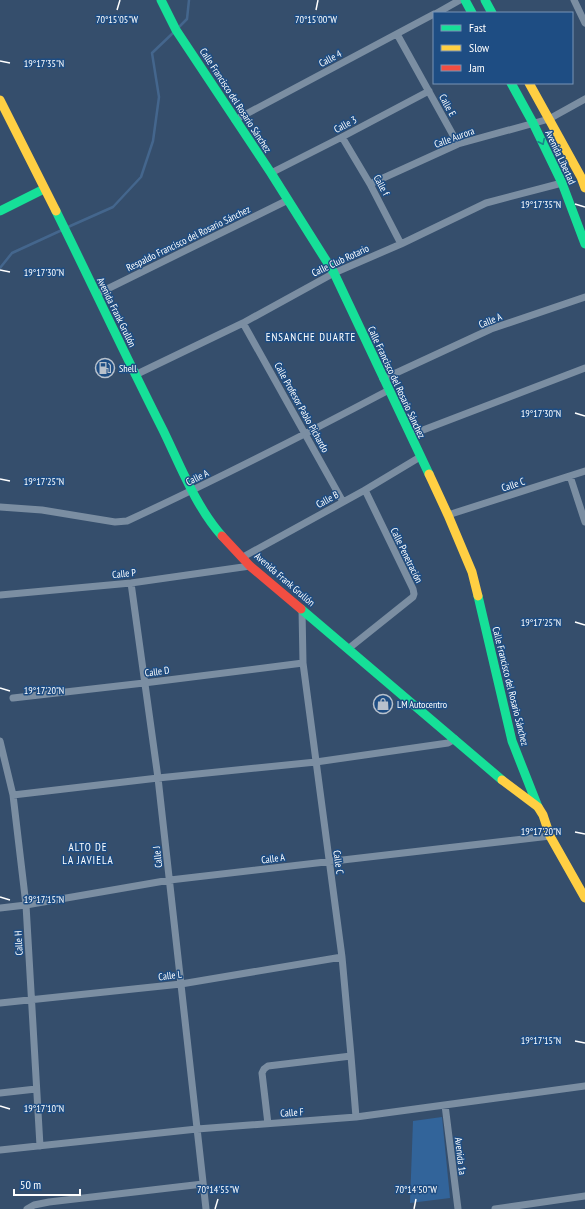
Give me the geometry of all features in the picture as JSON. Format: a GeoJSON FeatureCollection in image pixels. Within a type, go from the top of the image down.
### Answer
{"type":"FeatureCollection","features":[{"type":"Feature","properties":{"kind":"main road","name":"Calle Francisco del Rosario Sánchez"},"geometry":{"type":"LineString","coordinates":[[161,0],[176,30],[271,173],[334,273],[448,515],[472,572],[512,741],[538,807]]}},
{"type":"Feature","properties":{"kind":"main road"},"geometry":{"type":"LineString","coordinates":[[465,0],[471,12]]}},
{"type":"Feature","properties":{"kind":"main road"},"geometry":{"type":"LineString","coordinates":[[485,0],[491,12]]}},
{"type":"Feature","properties":{"kind":"main road","name":"Avenida Libertad"},"geometry":{"type":"LineString","coordinates":[[512,84],[533,123],[562,183],[585,244]]}},
{"type":"Feature","properties":{"kind":"main road","name":"Avenida Libertad"},"geometry":{"type":"LineString","coordinates":[[530,84],[583,176],[585,188]]}},
{"type":"Feature","properties":{"kind":"main road","name":"Avenida Frank Grullón"},"geometry":{"type":"LineString","coordinates":[[0,100],[97,294],[192,491],[211,523],[243,556],[250,566],[498,777],[538,807],[550,836],[585,898]]}},
{"type":"Feature","properties":{"kind":"main road"},"geometry":{"type":"LineString","coordinates":[[0,211],[44,189]]}},
{"type":"Feature","properties":{"kind":"street","name":"Calle 4"},"geometry":{"type":"LineString","coordinates":[[439,12],[460,0]]}},
{"type":"Feature","properties":{"kind":"street"},"geometry":{"type":"LineString","coordinates":[[574,0],[585,23]]}},
{"type":"Feature","properties":{"kind":"street"},"geometry":{"type":"LineString","coordinates":[[578,7],[585,4]]}},
{"type":"Feature","properties":{"kind":"street","name":"Calle 4"},"geometry":{"type":"LineString","coordinates":[[235,120],[433,15]]}},
{"type":"Feature","properties":{"kind":"street","name":"Calle E"},"geometry":{"type":"LineString","coordinates":[[397,34],[458,144]]}},
{"type":"Feature","properties":{"kind":"street","name":"Calle 3"},"geometry":{"type":"LineString","coordinates":[[271,173],[429,91]]}},
{"type":"Feature","properties":{"kind":"street","name":"Calle Aurora"},"geometry":{"type":"LineString","coordinates":[[370,184],[458,144],[549,119],[585,99]]}},
{"type":"Feature","properties":{"kind":"street","name":"Calle f"},"geometry":{"type":"LineString","coordinates":[[342,137],[370,184],[401,244]]}},
{"type":"Feature","properties":{"kind":"street","name":"Calle Club Rotario"},"geometry":{"type":"LineString","coordinates":[[135,375],[243,323],[334,273],[401,244],[486,203],[562,183]]}},
{"type":"Feature","properties":{"kind":"street","name":"Respaldo Francisco del Rosario Sánchez"},"geometry":{"type":"LineString","coordinates":[[97,294],[288,200]]}},
{"type":"Feature","properties":{"kind":"street","name":"Calle A"},"geometry":{"type":"LineString","coordinates":[[383,379],[491,329],[585,297]]}},
{"type":"Feature","properties":{"kind":"street","name":"Calle Profesor Pablo Pichardo"},"geometry":{"type":"LineString","coordinates":[[243,323],[343,502]]}},
{"type":"Feature","properties":{"kind":"street"},"geometry":{"type":"LineString","coordinates":[[410,434],[585,368]]}},
{"type":"Feature","properties":{"kind":"street","name":"Calle A"},"geometry":{"type":"LineString","coordinates":[[0,507],[42,510],[121,522],[127,521],[306,435],[389,390]]}},
{"type":"Feature","properties":{"kind":"street","name":"Calle B"},"geometry":{"type":"LineString","coordinates":[[243,556],[365,490],[420,457]]}},
{"type":"Feature","properties":{"kind":"street","name":"Calle C"},"geometry":{"type":"LineString","coordinates":[[448,515],[585,471]]}},
{"type":"Feature","properties":{"kind":"street"},"geometry":{"type":"LineString","coordinates":[[570,476],[585,522]]}},
{"type":"Feature","properties":{"kind":"street","name":"Calle Penetración"},"geometry":{"type":"LineString","coordinates":[[348,649],[413,597],[414,594],[413,589],[365,490]]}},
{"type":"Feature","properties":{"kind":"street","name":"Calle P"},"geometry":{"type":"LineString","coordinates":[[0,595],[131,583],[250,566]]}},
{"type":"Feature","properties":{"kind":"street","name":"Calle J"},"geometry":{"type":"LineString","coordinates":[[131,583],[158,778],[206,1209]]}},
{"type":"Feature","properties":{"kind":"street","name":"Calle C"},"geometry":{"type":"LineString","coordinates":[[302,609],[303,663],[328,861],[342,957],[356,1117]]}},
{"type":"Feature","properties":{"kind":"street","name":"Calle D"},"geometry":{"type":"LineString","coordinates":[[13,698],[303,663]]}},
{"type":"Feature","properties":{"kind":"street"},"geometry":{"type":"LineString","coordinates":[[13,795],[158,778],[316,762],[448,743],[455,739]]}},
{"type":"Feature","properties":{"kind":"street","name":"Calle H"},"geometry":{"type":"LineString","coordinates":[[0,741],[13,795],[26,905],[40,1146]]}},
{"type":"Feature","properties":{"kind":"street","name":"Calle A"},"geometry":{"type":"LineString","coordinates":[[0,908],[26,905],[170,880],[550,836]]}},
{"type":"Feature","properties":{"kind":"street","name":"Calle L"},"geometry":{"type":"LineString","coordinates":[[0,1004],[181,984],[342,957]]}},
{"type":"Feature","properties":{"kind":"street"},"geometry":{"type":"LineString","coordinates":[[268,1124],[262,1073],[264,1069],[268,1066],[351,1056]]}},
{"type":"Feature","properties":{"kind":"street","name":"Calle F"},"geometry":{"type":"LineString","coordinates":[[0,1150],[198,1129],[356,1117],[585,1087]]}},
{"type":"Feature","properties":{"kind":"street"},"geometry":{"type":"LineString","coordinates":[[0,1093],[36,1088]]}},
{"type":"Feature","properties":{"kind":"street","name":"Avenida 1a"},"geometry":{"type":"LineString","coordinates":[[445,1106],[458,1209]]}},
{"type":"Feature","properties":{"kind":"street"},"geometry":{"type":"LineString","coordinates":[[27,1209],[34,1205],[49,1202],[203,1184]]}},
{"type":"Feature","properties":{"kind":"street"},"geometry":{"type":"LineString","coordinates":[[495,1209],[585,1196]]}},
{"type":"Feature","properties":{"kind":"shaded area"},"geometry":{"type":"Polygon","coordinates":[[[442,1117],[450,1198],[410,1203],[413,1121],[442,1117]]]}},
{"type":"Feature","properties":{"kind":"waterway"},"geometry":{"type":"LineString","coordinates":[[178,28],[187,19],[189,0]]}},
{"type":"Feature","properties":{"kind":"waterway"},"geometry":{"type":"LineString","coordinates":[[68,227],[113,207],[141,177],[153,141],[159,97],[152,53],[173,33]]}},
{"type":"Feature","properties":{"kind":"waterway"},"geometry":{"type":"LineString","coordinates":[[0,268],[12,253],[62,230]]}},
{"type":"Feature","properties":{"kind":"traffic: fast"},"geometry":{"type":"LineString","coordinates":[[161,0],[176,30],[271,173],[334,273],[429,474]]}},
{"type":"Feature","properties":{"kind":"traffic: fast"},"geometry":{"type":"LineString","coordinates":[[465,0],[471,12]]}},
{"type":"Feature","properties":{"kind":"traffic: fast"},"geometry":{"type":"LineString","coordinates":[[485,0],[491,12]]}},
{"type":"Feature","properties":{"kind":"traffic: fast"},"geometry":{"type":"LineString","coordinates":[[512,84],[533,123],[562,183],[585,244]]}},
{"type":"Feature","properties":{"kind":"traffic: fast"},"geometry":{"type":"LineString","coordinates":[[0,211],[44,189]]}},
{"type":"Feature","properties":{"kind":"traffic: fast"},"geometry":{"type":"LineString","coordinates":[[56,211],[196,499],[222,536]]}},
{"type":"Feature","properties":{"kind":"traffic: fast"},"geometry":{"type":"LineString","coordinates":[[478,596],[512,741],[538,807]]}},
{"type":"Feature","properties":{"kind":"traffic: fast"},"geometry":{"type":"LineString","coordinates":[[301,609],[502,780]]}},
{"type":"Feature","properties":{"kind":"traffic: slow"},"geometry":{"type":"LineString","coordinates":[[530,84],[581,177],[585,188]]}},
{"type":"Feature","properties":{"kind":"traffic: slow"},"geometry":{"type":"LineString","coordinates":[[0,100],[56,211]]}},
{"type":"Feature","properties":{"kind":"traffic: slow"},"geometry":{"type":"LineString","coordinates":[[429,474],[472,572],[478,596]]}},
{"type":"Feature","properties":{"kind":"traffic: slow"},"geometry":{"type":"LineString","coordinates":[[502,780],[538,807],[543,815],[550,836],[585,898]]}},
{"type":"Feature","properties":{"kind":"traffic: jam"},"geometry":{"type":"LineString","coordinates":[[222,536],[250,566],[301,609]]}},
{"type":"Feature","properties":{"kind":"place","name":"Shell"},"geometry":{"type":"Point","coordinates":[105,368]}},
{"type":"Feature","properties":{"kind":"place","name":"LM Autocentro"},"geometry":{"type":"Point","coordinates":[383,704]}},
{"type":"Feature","properties":{"kind":"district","name":"ENSANCHE DUARTE"},"geometry":{"type":"Point","coordinates":[311,337]}},
{"type":"Feature","properties":{"kind":"district","name":"ALTO DE LA JAVIELA"},"geometry":{"type":"Point","coordinates":[88,853]}}]}
